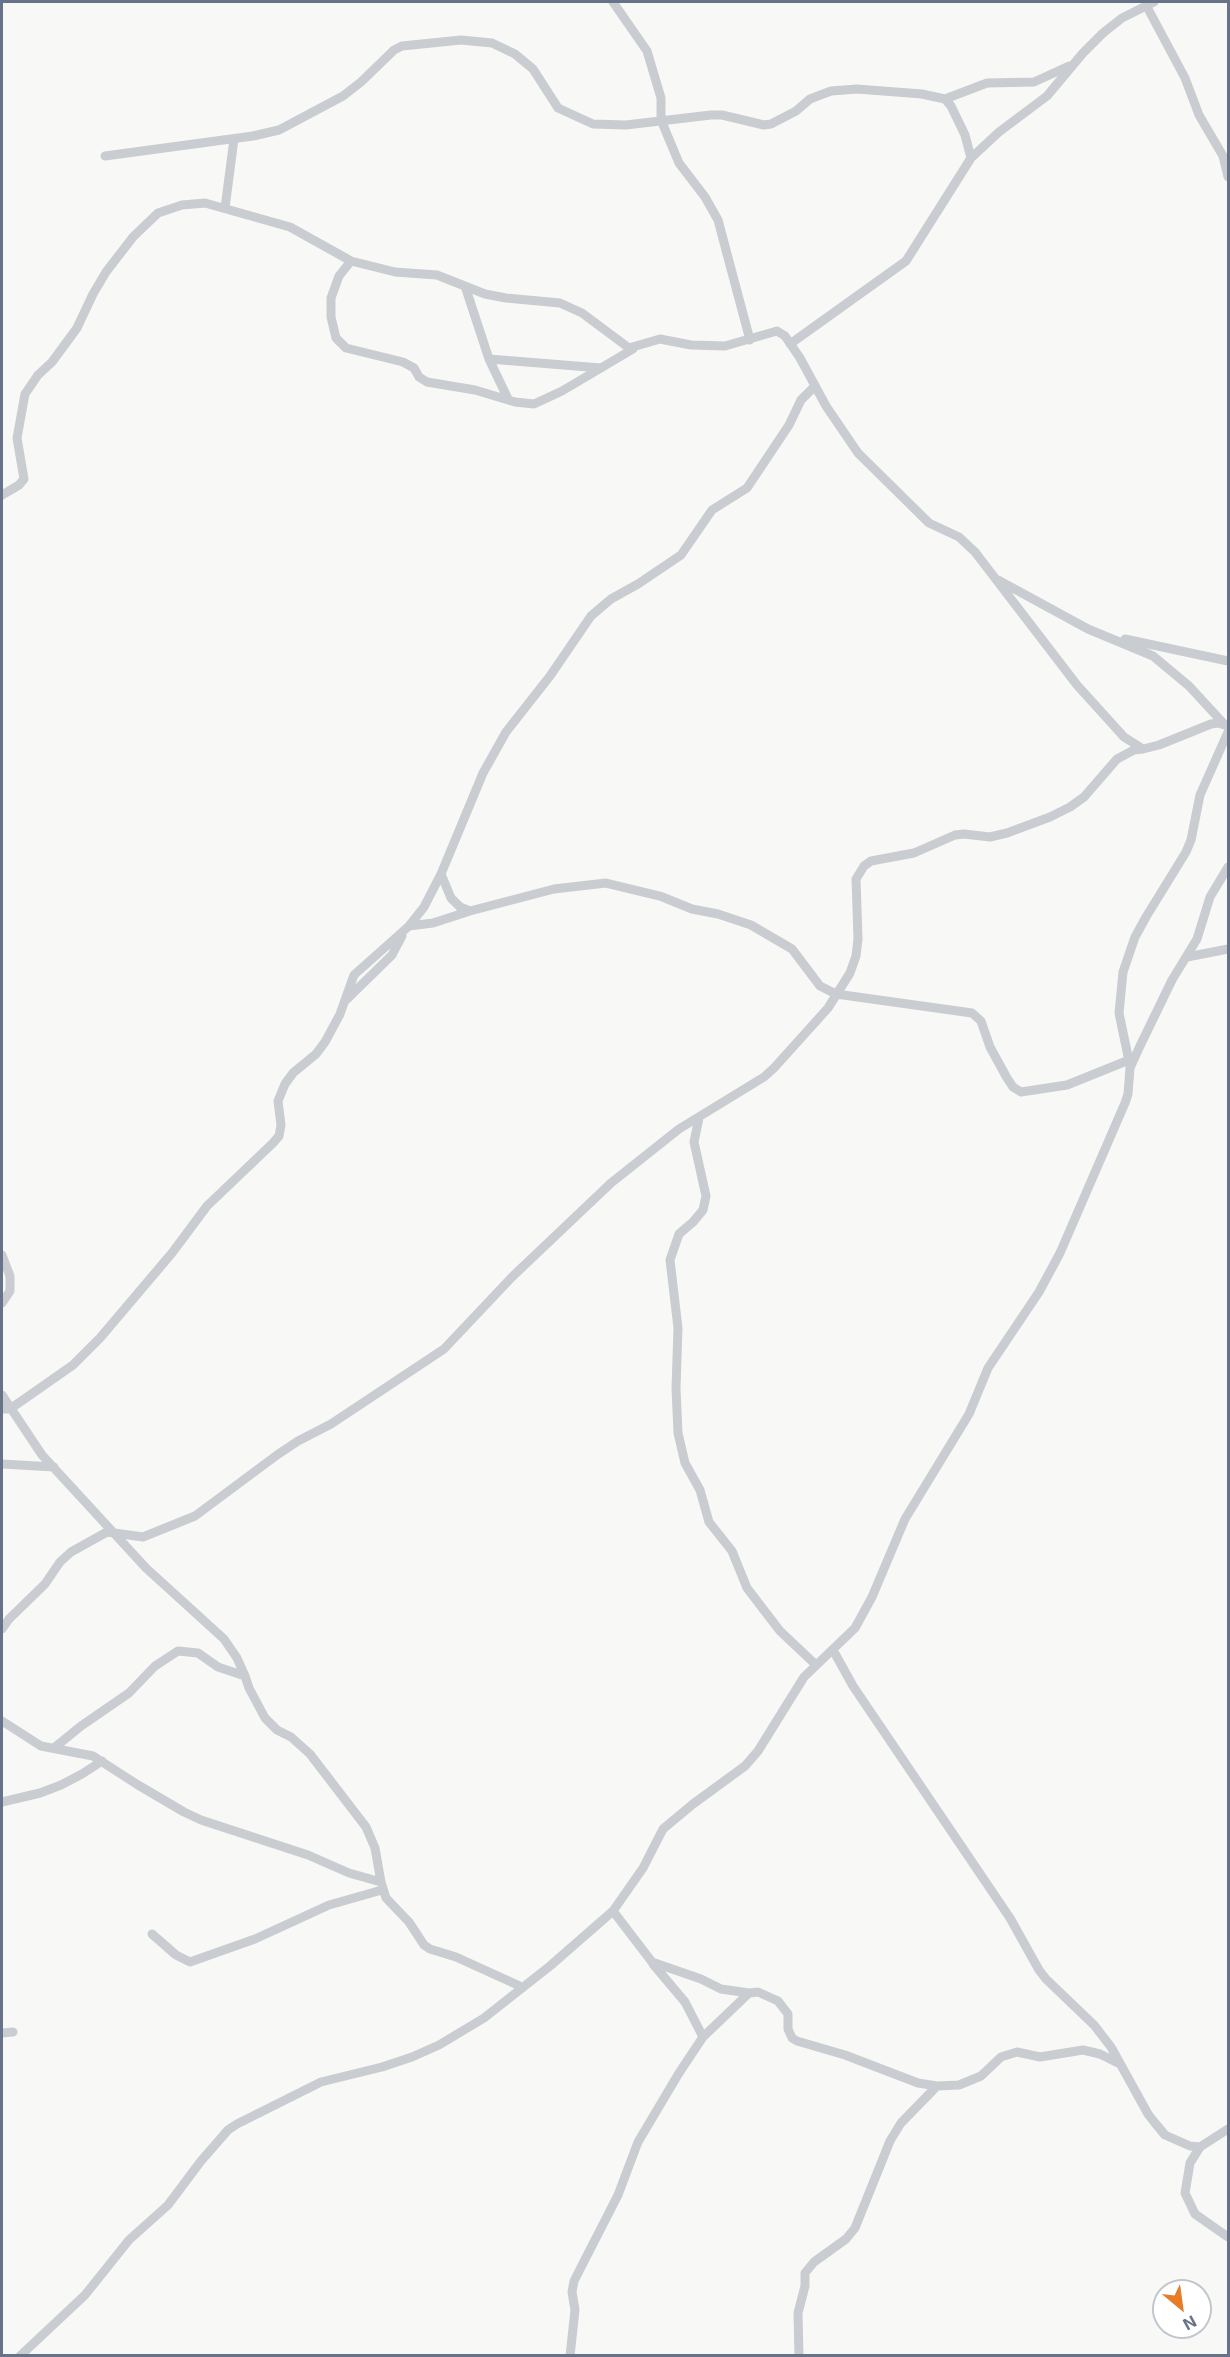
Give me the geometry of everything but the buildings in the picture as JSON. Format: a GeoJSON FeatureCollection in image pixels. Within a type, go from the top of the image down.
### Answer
{"type":"FeatureCollection","features":[{"type":"Feature","properties":{"kind":"street"},"geometry":{"type":"LineString","coordinates":[[613,2],[647,51],[661,98],[661,120],[679,163],[705,197],[718,220],[750,340]]}},
{"type":"Feature","properties":{"kind":"street"},"geometry":{"type":"LineString","coordinates":[[790,344],[906,261],[971,158],[999,132],[1047,96],[1103,33],[1122,18],[1150,3],[1185,78],[1199,115],[1223,156],[1228,177]]}},
{"type":"Feature","properties":{"kind":"street"},"geometry":{"type":"LineString","coordinates":[[105,156],[234,139],[279,130],[320,110],[356,87],[387,56],[402,46],[461,40],[492,43],[515,54],[533,69],[558,108],[593,124],[626,125],[722,116],[756,125],[771,124],[796,111],[818,95],[845,90],[922,94],[945,99],[987,83],[1034,82],[1074,63]]}},
{"type":"Feature","properties":{"kind":"street"},"geometry":{"type":"LineString","coordinates":[[945,99],[965,135],[971,158]]}},
{"type":"Feature","properties":{"kind":"street"},"geometry":{"type":"LineString","coordinates":[[225,208],[234,139]]}},
{"type":"Feature","properties":{"kind":"street"},"geometry":{"type":"LineString","coordinates":[[2,495],[19,485],[24,479],[17,438],[25,394],[77,328],[97,287],[133,237],[158,213],[169,208],[206,203],[290,227],[351,261],[395,272],[437,275],[485,294],[560,303],[582,313],[604,327],[626,347],[633,349]]}},
{"type":"Feature","properties":{"kind":"street"},"geometry":{"type":"LineString","coordinates":[[351,261],[339,276],[331,298],[333,330],[340,342],[353,350],[403,362],[414,368],[419,377],[427,382],[475,390],[534,404],[547,399],[633,349],[660,339],[706,346],[725,346],[777,331],[790,344],[841,428],[868,465],[929,523],[959,537],[975,552],[1077,685],[1124,737],[1143,749]]}},
{"type":"Feature","properties":{"kind":"street"},"geometry":{"type":"LineString","coordinates":[[465,286],[489,359],[508,399]]}},
{"type":"Feature","properties":{"kind":"street"},"geometry":{"type":"LineString","coordinates":[[489,359],[601,368]]}},
{"type":"Feature","properties":{"kind":"street"},"geometry":{"type":"LineString","coordinates":[[6,1409],[73,1365],[100,1338],[172,1253],[207,1206],[279,1136],[281,1125],[278,1101],[285,1084],[293,1073],[307,1064],[321,1048],[346,1000],[354,975],[406,929],[424,907],[441,874],[494,750],[521,711],[558,665],[583,626],[611,599],[681,555],[712,510],[747,488],[789,424],[801,400],[815,386]]}},
{"type":"Feature","properties":{"kind":"street"},"geometry":{"type":"LineString","coordinates":[[993,577],[1102,636],[1153,656],[1167,666],[1227,730],[1228,750]]}},
{"type":"Feature","properties":{"kind":"street"},"geometry":{"type":"LineString","coordinates":[[1102,636],[1228,661]]}},
{"type":"Feature","properties":{"kind":"street"},"geometry":{"type":"LineString","coordinates":[[2,1629],[9,1619],[45,1584],[60,1562],[99,1535],[114,1532],[131,1537],[143,1537],[195,1516],[284,1450],[331,1424],[444,1349],[512,1276],[589,1202],[679,1129],[764,1077],[828,1008],[850,973],[856,956],[858,939],[856,879],[864,866],[871,861],[914,853],[955,835],[990,837],[1050,817],[1084,797],[1118,759],[1134,750],[1151,748],[1211,724],[1227,730]]}},
{"type":"Feature","properties":{"kind":"street"},"geometry":{"type":"LineString","coordinates":[[20,2355],[85,2295],[129,2240],[168,2205],[228,2130],[321,2082],[382,2067],[439,2045],[484,2018],[550,1966],[613,1911],[643,1868],[663,1829],[745,1766],[766,1739],[804,1677],[855,1628],[872,1597],[905,1519],[969,1414],[988,1368],[1039,1292],[1060,1253],[1125,1103],[1130,1064],[1119,1013],[1123,972],[1146,917],[1188,846],[1200,795],[1227,730]]}},
{"type":"Feature","properties":{"kind":"street"},"geometry":{"type":"LineString","coordinates":[[406,929],[554,889],[606,883],[660,896],[692,909],[718,914],[751,925],[792,949],[820,986],[836,994],[972,1013],[981,1021],[990,1047],[1007,1078],[1013,1087],[1021,1092],[1067,1085],[1130,1064],[1172,981],[1197,939],[1209,897],[1228,867]]}},
{"type":"Feature","properties":{"kind":"street"},"geometry":{"type":"LineString","coordinates":[[441,874],[451,898],[460,907],[470,911]]}},
{"type":"Feature","properties":{"kind":"street"},"geometry":{"type":"LineString","coordinates":[[1186,957],[1228,949]]}},
{"type":"Feature","properties":{"kind":"street"},"geometry":{"type":"LineString","coordinates":[[699,1118],[694,1142],[706,1196],[702,1210],[693,1222],[679,1234],[670,1260],[678,1328],[676,1388],[678,1433],[685,1463],[700,1490],[709,1522],[732,1551],[747,1588],[780,1631],[815,1664]]}},
{"type":"Feature","properties":{"kind":"street"},"geometry":{"type":"LineString","coordinates":[[2,1256],[10,1276],[10,1291],[2,1303]]}},
{"type":"Feature","properties":{"kind":"street"},"geometry":{"type":"LineString","coordinates":[[2,1395],[6,1409],[54,1467],[146,1568],[224,1639],[237,1658],[249,1688],[266,1718],[277,1730],[291,1737],[310,1754],[366,1827],[375,1848],[381,1886],[392,1906],[409,1922],[424,1945],[522,1987]]}},
{"type":"Feature","properties":{"kind":"street"},"geometry":{"type":"LineString","coordinates":[[2,1464],[54,1467]]}},
{"type":"Feature","properties":{"kind":"street"},"geometry":{"type":"LineString","coordinates":[[833,1650],[853,1686],[911,1768],[1010,1918],[1039,1970],[1094,2025],[1111,2047],[1148,2114],[1165,2136],[1190,2146],[1200,2147]]}},
{"type":"Feature","properties":{"kind":"street"},"geometry":{"type":"LineString","coordinates":[[54,1748],[129,1693],[155,1666],[178,1651],[198,1653],[218,1667],[245,1676]]}},
{"type":"Feature","properties":{"kind":"street"},"geometry":{"type":"LineString","coordinates":[[2,1721],[41,1746],[93,1756],[184,1812],[308,1855],[381,1886]]}},
{"type":"Feature","properties":{"kind":"street"},"geometry":{"type":"LineString","coordinates":[[2,1802],[40,1793],[61,1785],[102,1761]]}},
{"type":"Feature","properties":{"kind":"street"},"geometry":{"type":"LineString","coordinates":[[152,1934],[176,1954],[190,1962],[255,1939],[306,1914],[381,1886]]}},
{"type":"Feature","properties":{"kind":"street"},"geometry":{"type":"LineString","coordinates":[[613,1911],[685,2002],[703,2037]]}},
{"type":"Feature","properties":{"kind":"street"},"geometry":{"type":"LineString","coordinates":[[652,1962],[701,1979],[721,1989],[758,1992],[778,2001],[788,2014],[788,2029],[792,2038],[797,2041],[845,2055],[918,2083],[938,2086],[959,2085],[972,2081],[1001,2057],[1017,2052],[1040,2057],[1083,2050],[1101,2054],[1120,2064]]}},
{"type":"Feature","properties":{"kind":"street"},"geometry":{"type":"LineString","coordinates":[[570,2355],[575,2310],[572,2292],[577,2272],[618,2195],[638,2142],[703,2037],[749,1993]]}},
{"type":"Feature","properties":{"kind":"street"},"geometry":{"type":"LineString","coordinates":[[2,2033],[13,2032]]}},
{"type":"Feature","properties":{"kind":"street"},"geometry":{"type":"LineString","coordinates":[[799,2355],[798,2313],[805,2286],[805,2273],[814,2262],[846,2239],[855,2228],[890,2141],[901,2124],[938,2086]]}},
{"type":"Feature","properties":{"kind":"street"},"geometry":{"type":"LineString","coordinates":[[1228,2129],[1200,2147],[1190,2163],[1185,2193],[1195,2214],[1228,2237]]}}]}
